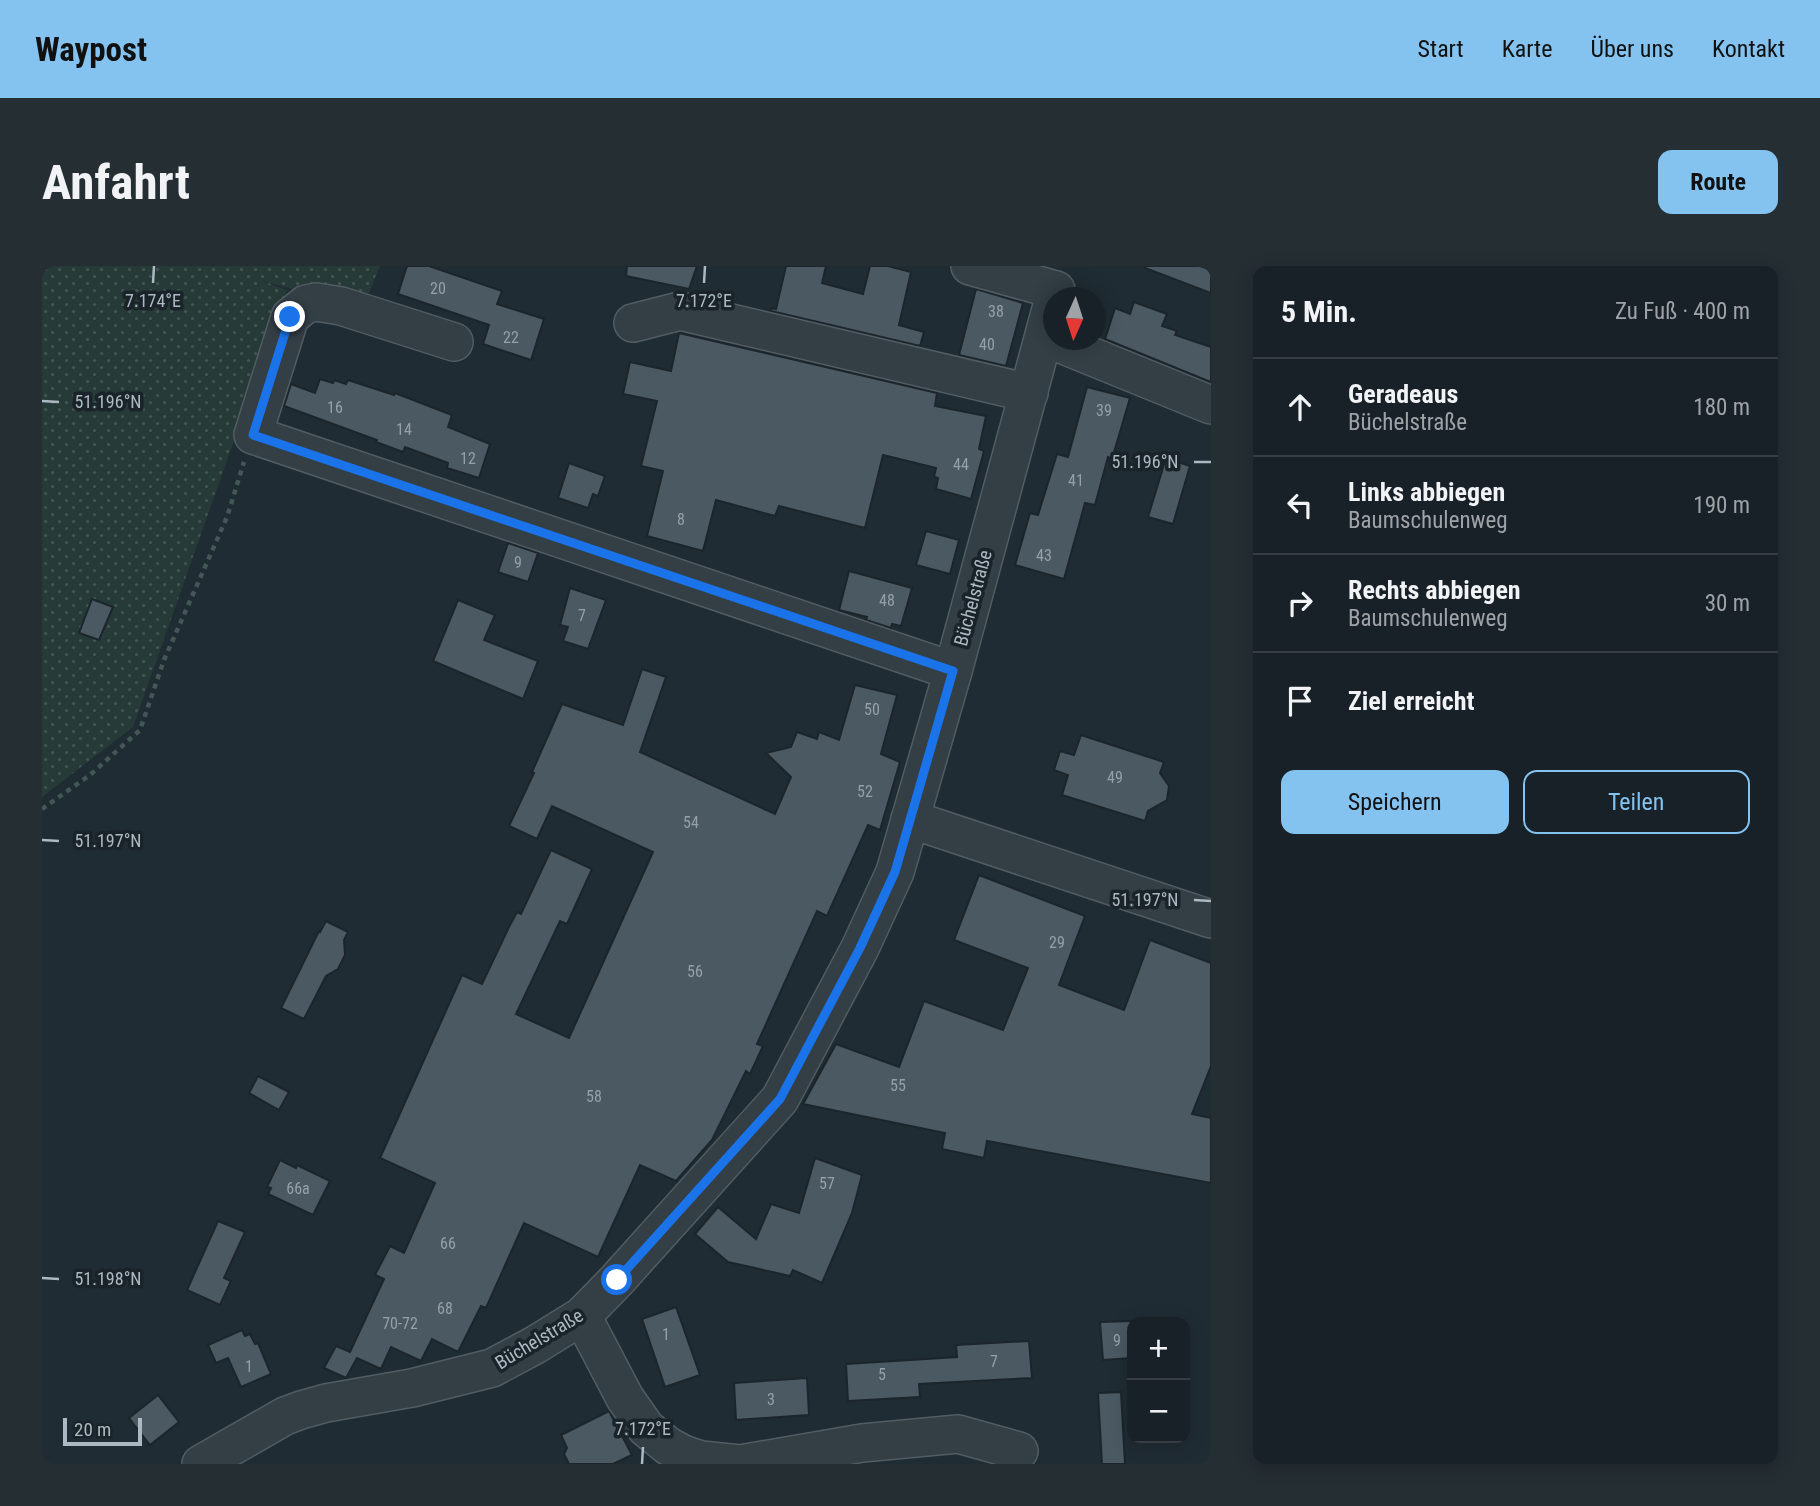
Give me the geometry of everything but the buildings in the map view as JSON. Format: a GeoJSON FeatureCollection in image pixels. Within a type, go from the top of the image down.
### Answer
{"type":"FeatureCollection","features":[{"type":"Feature","properties":{"kind":"street","name":"Büchelstraße"},"geometry":{"type":"LineString","coordinates":[[970,266],[1052,287]]}},
{"type":"Feature","properties":{"kind":"street"},"geometry":{"type":"LineString","coordinates":[[454,342],[341,306],[316,302],[306,304],[290,317],[253,435],[953,671]]}},
{"type":"Feature","properties":{"kind":"street"},"geometry":{"type":"LineString","coordinates":[[633,323],[680,311],[1029,393]]}},
{"type":"Feature","properties":{"kind":"street","name":"Büchelstraße"},"geometry":{"type":"LineString","coordinates":[[201,1464],[285,1416],[326,1403],[412,1388],[492,1368],[582,1316],[780,1099],[860,948],[895,872],[1043,341]]}},
{"type":"Feature","properties":{"kind":"street"},"geometry":{"type":"LineString","coordinates":[[1076,350],[1211,405]]}},
{"type":"Feature","properties":{"kind":"street"},"geometry":{"type":"LineString","coordinates":[[911,819],[1211,919]]}},
{"type":"Feature","properties":{"kind":"street"},"geometry":{"type":"LineString","coordinates":[[582,1316],[625,1398],[646,1428],[668,1446],[692,1457],[721,1464],[740,1464],[862,1443],[958,1434],[1019,1451]]}},
{"type":"Feature","properties":{"kind":"path"},"geometry":{"type":"LineString","coordinates":[[42,809],[90,775],[140,730],[164,660],[227,517],[253,435]]}},
{"type":"Feature","properties":{"kind":"green space"},"geometry":{"type":"Polygon","coordinates":[[[42,266],[380,266],[368,295],[296,290],[260,280],[287,290],[133,727],[42,797],[42,266]]]}},
{"type":"Feature","properties":{"kind":"route"},"geometry":{"type":"LineString","coordinates":[[290,317],[253,435],[953,671],[895,872],[860,948],[780,1099],[617,1280]]}}]}
